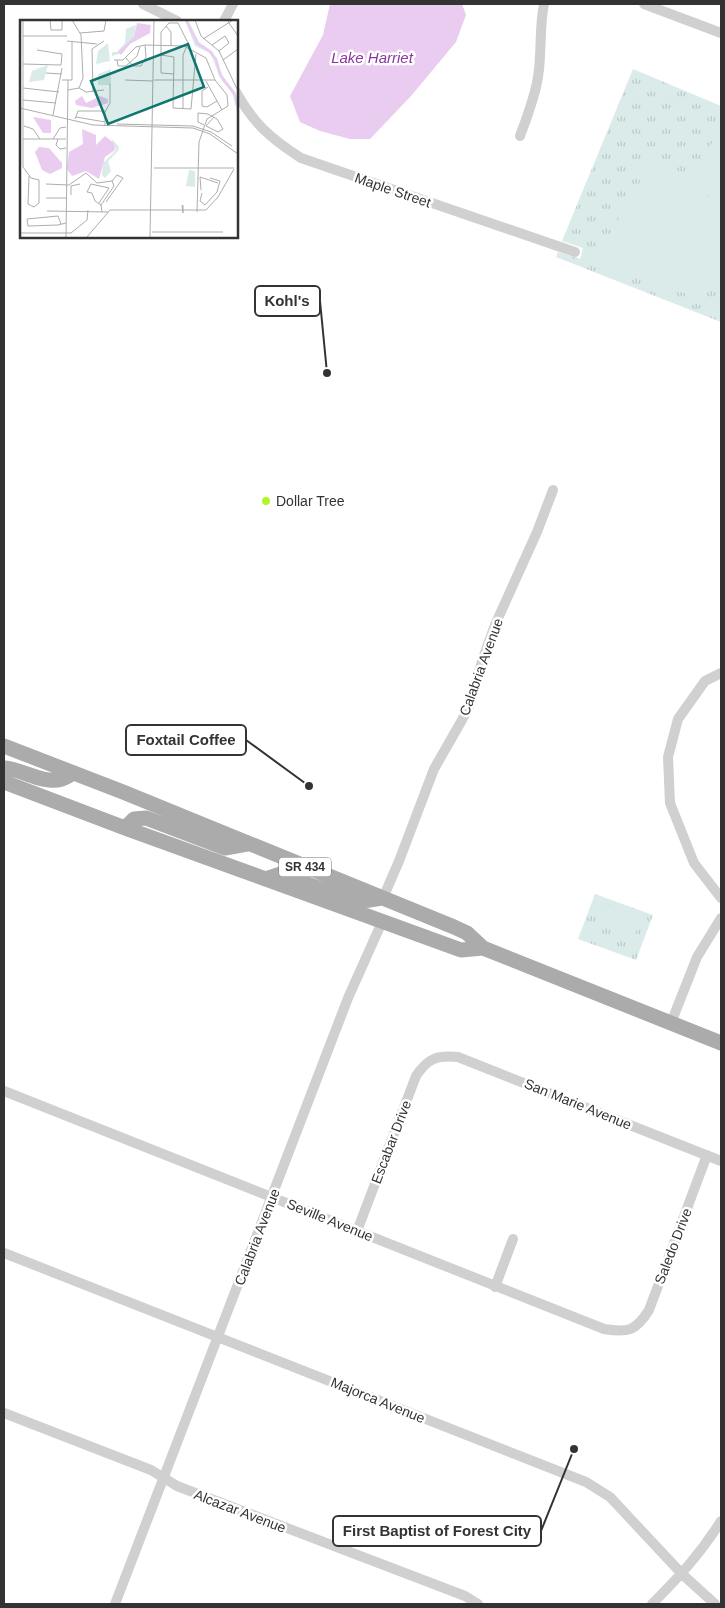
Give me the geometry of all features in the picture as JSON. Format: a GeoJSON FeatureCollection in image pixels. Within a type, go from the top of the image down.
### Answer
{"type":"FeatureCollection","features":[{"type":"Feature","properties":{"kind":"main road","name":"SR 434"},"geometry":{"type":"LineString","coordinates":[[4,746],[454,927],[467,933],[483,948],[721,1043]]}},
{"type":"Feature","properties":{"kind":"main road"},"geometry":{"type":"LineString","coordinates":[[4,768],[12,768],[38,778],[53,780],[62,779],[73,773]]}},
{"type":"Feature","properties":{"kind":"main road","name":"SR 434"},"geometry":{"type":"LineString","coordinates":[[4,782],[461,950],[483,948]]}},
{"type":"Feature","properties":{"kind":"main road"},"geometry":{"type":"LineString","coordinates":[[125,828],[134,819],[146,818],[224,848],[248,844]]}},
{"type":"Feature","properties":{"kind":"main road"},"geometry":{"type":"LineString","coordinates":[[265,879],[280,874],[357,902],[383,898]]}},
{"type":"Feature","properties":{"kind":"main road"},"geometry":{"type":"LineString","coordinates":[[382,922],[410,917],[436,927],[454,927]]}},
{"type":"Feature","properties":{"kind":"street"},"geometry":{"type":"LineString","coordinates":[[143,4],[175,20]]}},
{"type":"Feature","properties":{"kind":"street"},"geometry":{"type":"LineString","coordinates":[[225,20],[233,4]]}},
{"type":"Feature","properties":{"kind":"street"},"geometry":{"type":"LineString","coordinates":[[520,136],[538,77],[541,20],[544,4]]}},
{"type":"Feature","properties":{"kind":"street"},"geometry":{"type":"LineString","coordinates":[[644,4],[721,33]]}},
{"type":"Feature","properties":{"kind":"street","name":"Maple Street"},"geometry":{"type":"LineString","coordinates":[[238,95],[257,125],[281,146],[301,158],[575,252]]}},
{"type":"Feature","properties":{"kind":"street","name":"Calabria Avenue"},"geometry":{"type":"LineString","coordinates":[[383,898],[434,769],[471,702],[482,661],[495,625],[537,532],[553,490]]}},
{"type":"Feature","properties":{"kind":"street"},"geometry":{"type":"LineString","coordinates":[[721,673],[705,681],[678,719],[668,756],[670,803],[694,863],[721,898]]}},
{"type":"Feature","properties":{"kind":"street"},"geometry":{"type":"LineString","coordinates":[[671,1023],[697,957],[721,918]]}},
{"type":"Feature","properties":{"kind":"street","name":"Calabria Avenue"},"geometry":{"type":"LineString","coordinates":[[115,1604],[348,998],[382,922]]}},
{"type":"Feature","properties":{"kind":"street","name":"San Marie Avenue"},"geometry":{"type":"LineString","coordinates":[[433,1058],[458,1057],[721,1161]]}},
{"type":"Feature","properties":{"kind":"street","name":"Escabar Drive"},"geometry":{"type":"LineString","coordinates":[[357,1231],[416,1076],[424,1064],[433,1058]]}},
{"type":"Feature","properties":{"kind":"street","name":"Seville Avenue"},"geometry":{"type":"LineString","coordinates":[[4,1090],[604,1329],[618,1332],[630,1330]]}},
{"type":"Feature","properties":{"kind":"street","name":"Saledo Drive"},"geometry":{"type":"LineString","coordinates":[[630,1330],[641,1322],[649,1310],[707,1155]]}},
{"type":"Feature","properties":{"kind":"street"},"geometry":{"type":"LineString","coordinates":[[495,1287],[513,1239]]}},
{"type":"Feature","properties":{"kind":"street","name":"Majorca Avenue"},"geometry":{"type":"LineString","coordinates":[[4,1252],[586,1482],[610,1498],[682,1574],[715,1604]]}},
{"type":"Feature","properties":{"kind":"street","name":"Alcazar Avenue"},"geometry":{"type":"LineString","coordinates":[[4,1413],[151,1470],[177,1486],[464,1596],[478,1604]]}},
{"type":"Feature","properties":{"kind":"street"},"geometry":{"type":"LineString","coordinates":[[652,1604],[682,1574],[706,1546],[721,1521]]}},
{"type":"Feature","properties":{"kind":"green space"},"geometry":{"type":"Polygon","coordinates":[[[633,69],[721,106],[721,322],[556,257],[558,252],[580,259],[583,248],[562,241],[633,69]]]}},
{"type":"Feature","properties":{"kind":"green space"},"geometry":{"type":"Polygon","coordinates":[[[721,126],[721,204],[690,183],[721,126]]]}},
{"type":"Feature","properties":{"kind":"green space"},"geometry":{"type":"Polygon","coordinates":[[[656,160],[721,209],[721,275],[712,284],[687,294],[592,264],[638,186],[648,162],[656,160]]]}},
{"type":"Feature","properties":{"kind":"green space"},"geometry":{"type":"Polygon","coordinates":[[[595,894],[653,915],[636,960],[578,939],[595,894]]]}},
{"type":"Feature","properties":{"kind":"green space"},"geometry":{"type":"Polygon","coordinates":[[[603,903],[641,917],[635,935],[597,920],[603,903]]]}},
{"type":"Feature","properties":{"kind":"water","name":"Lake Harriet"},"geometry":{"type":"Polygon","coordinates":[[[330,4],[462,4],[466,15],[456,42],[411,96],[370,139],[350,139],[320,131],[300,122],[290,96],[323,35],[330,4]]]}},
{"type":"Feature","properties":{"kind":"place","name":"Kohl's"},"geometry":{"type":"Point","coordinates":[327,373]}},
{"type":"Feature","properties":{"kind":"place","name":"Dollar Tree"},"geometry":{"type":"Point","coordinates":[266,501]}},
{"type":"Feature","properties":{"kind":"place","name":"Foxtail Coffee"},"geometry":{"type":"Point","coordinates":[309,786]}},
{"type":"Feature","properties":{"kind":"place","name":"First Baptist of Forest City"},"geometry":{"type":"Point","coordinates":[574,1449]}}]}
